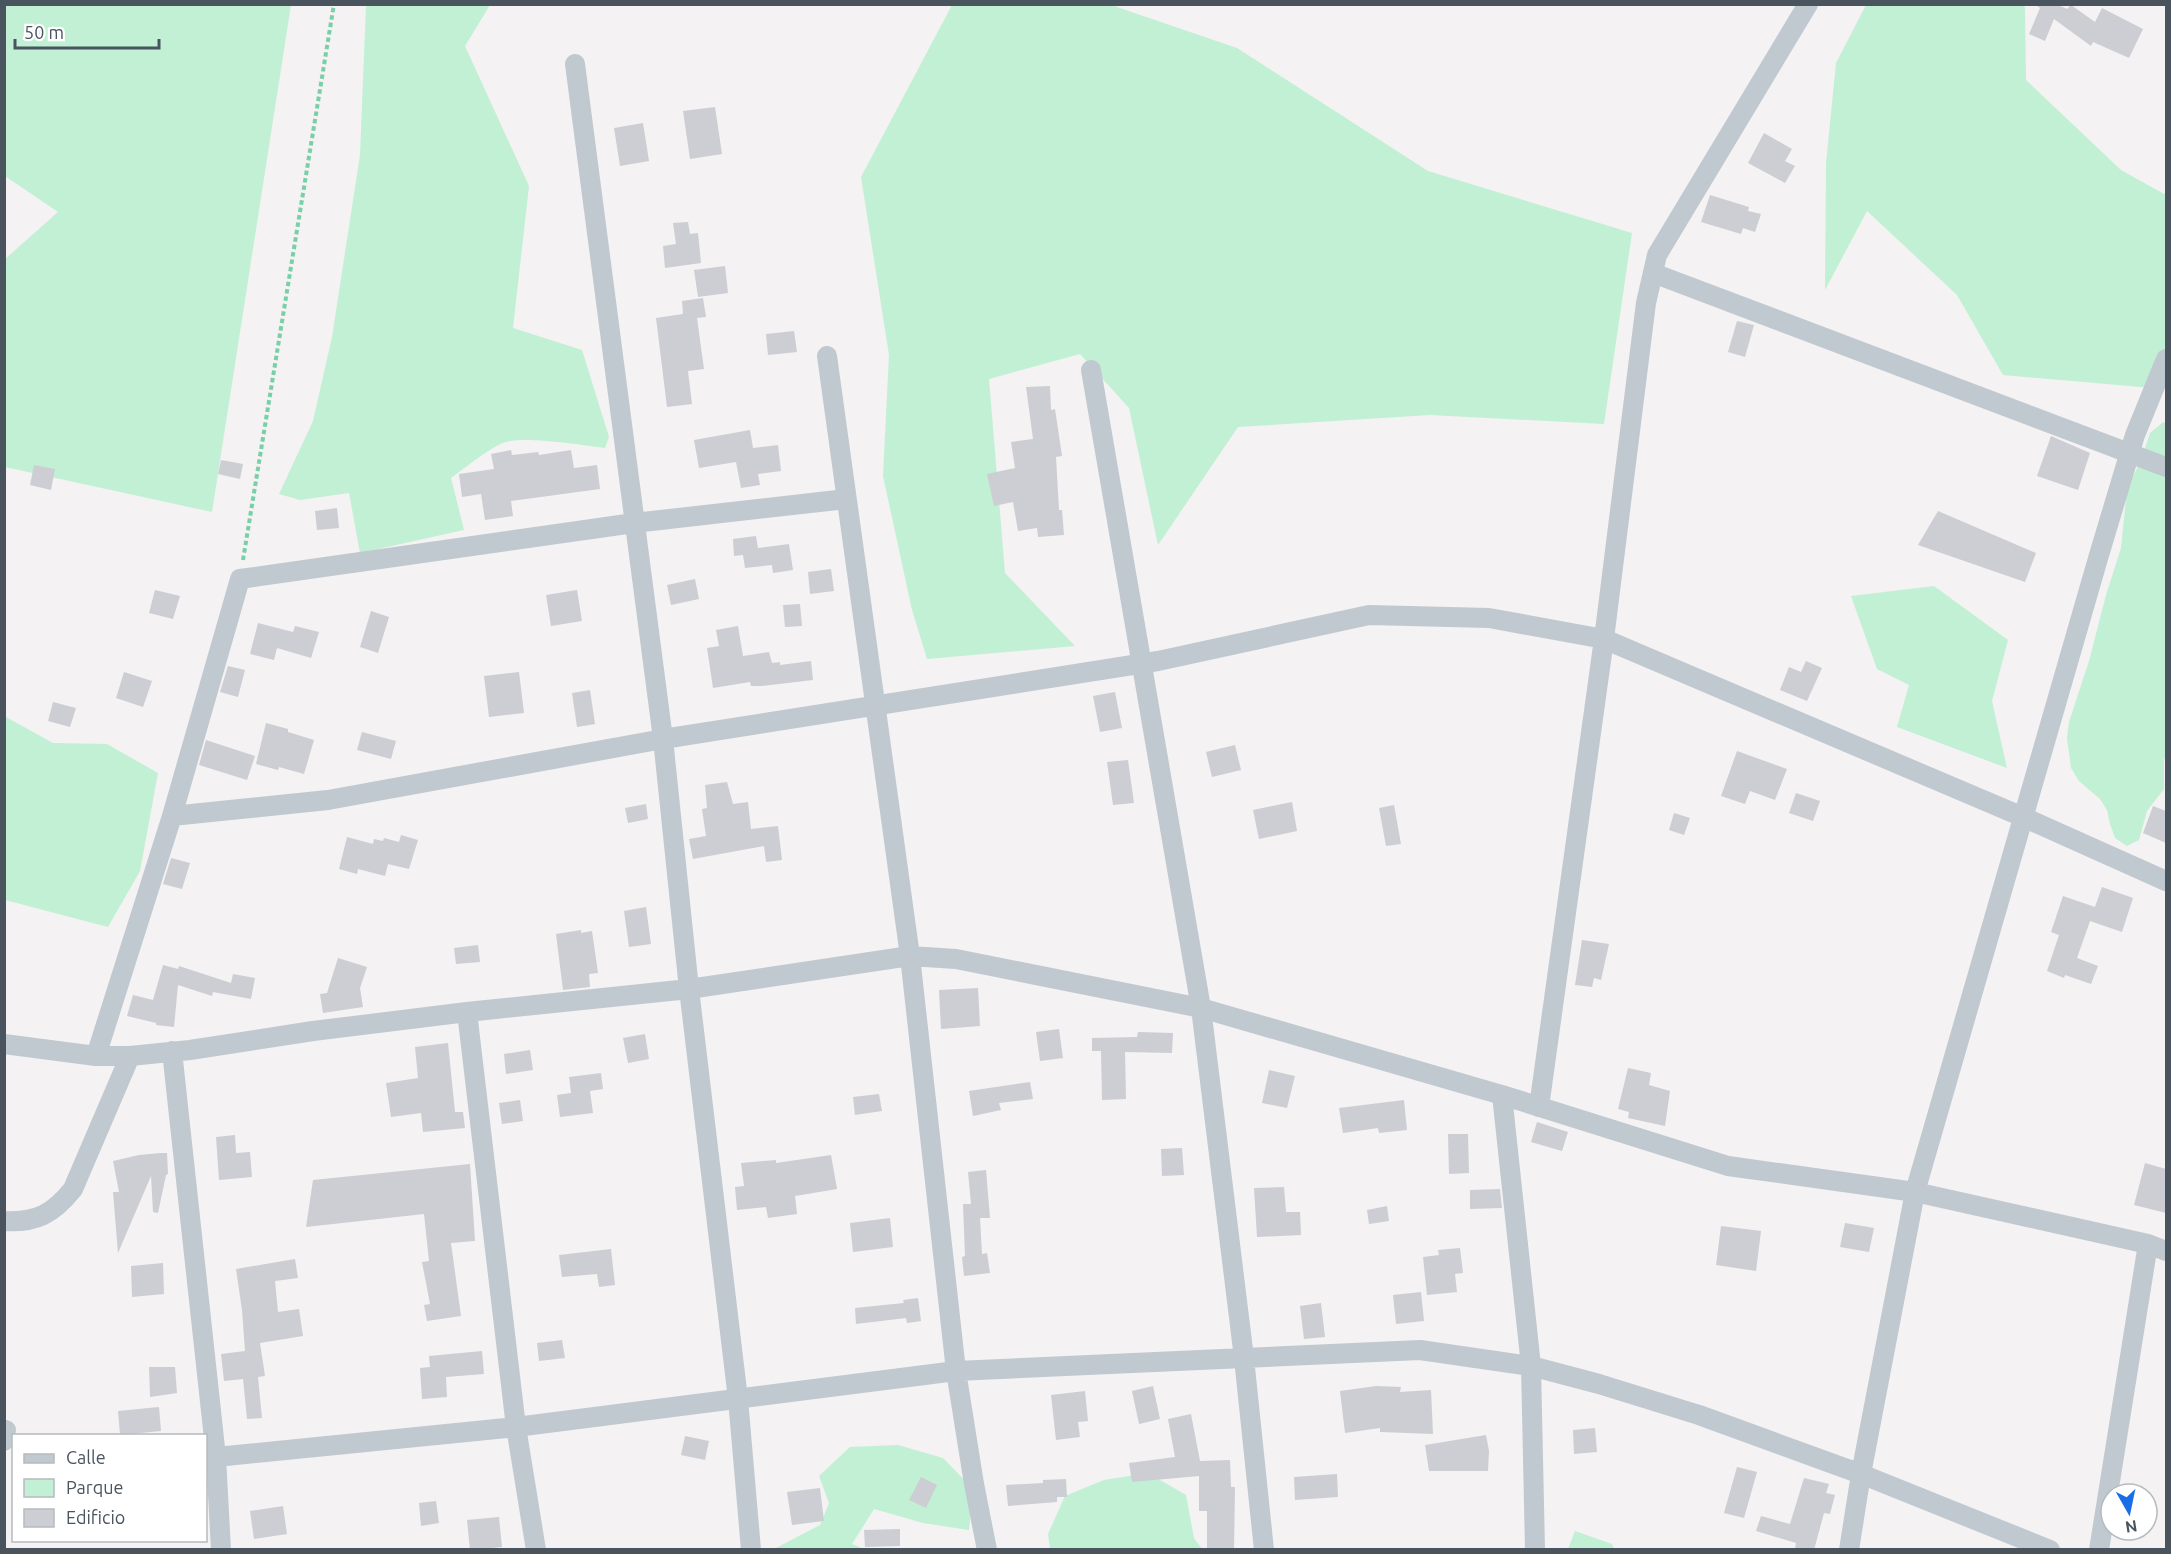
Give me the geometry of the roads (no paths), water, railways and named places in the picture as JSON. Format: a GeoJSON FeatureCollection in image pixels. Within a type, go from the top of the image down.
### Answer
{"type":"FeatureCollection","features":[{"type":"Feature","properties":{"kind":"street"},"geometry":{"type":"LineString","coordinates":[[1539,1107],[1604,639],[1646,303],[1653,273],[1658,255],[1674,225],[1808,4]]}},
{"type":"Feature","properties":{"kind":"street"},"geometry":{"type":"LineString","coordinates":[[575,64],[663,739],[689,989],[738,1399],[751,1550]]}},
{"type":"Feature","properties":{"kind":"street"},"geometry":{"type":"LineString","coordinates":[[1653,273],[2166,467]]}},
{"type":"Feature","properties":{"kind":"street"},"geometry":{"type":"LineString","coordinates":[[827,356],[910,956],[956,1371],[987,1550]]}},
{"type":"Feature","properties":{"kind":"street"},"geometry":{"type":"LineString","coordinates":[[1849,1550],[1861,1474],[1916,1192],[2130,453],[2166,359]]}},
{"type":"Feature","properties":{"kind":"street"},"geometry":{"type":"LineString","coordinates":[[1091,370],[1201,1008],[1244,1358],[1264,1550]]}},
{"type":"Feature","properties":{"kind":"street"},"geometry":{"type":"LineString","coordinates":[[96,1056],[172,816],[240,579],[634,523],[846,499]]}},
{"type":"Feature","properties":{"kind":"street"},"geometry":{"type":"LineString","coordinates":[[172,816],[328,800],[663,739],[1142,663],[1369,615],[1489,618],[1604,639],[2023,817],[2166,881]]}},
{"type":"Feature","properties":{"kind":"street"},"geometry":{"type":"LineString","coordinates":[[4,1044],[96,1056],[130,1056],[467,1012],[689,989],[910,956],[956,959],[1201,1008],[1502,1095],[1728,1166],[1916,1192],[2157,1247],[2099,1550]]}},
{"type":"Feature","properties":{"kind":"street"},"geometry":{"type":"LineString","coordinates":[[467,1012],[516,1427],[536,1550]]}},
{"type":"Feature","properties":{"kind":"street"},"geometry":{"type":"LineString","coordinates":[[172,1051],[216,1457],[221,1550]]}},
{"type":"Feature","properties":{"kind":"street"},"geometry":{"type":"LineString","coordinates":[[4,1221],[20,1222],[40,1217],[60,1205],[73,1189],[130,1056]]}},
{"type":"Feature","properties":{"kind":"street"},"geometry":{"type":"LineString","coordinates":[[1502,1095],[1531,1366],[1535,1550]]}},
{"type":"Feature","properties":{"kind":"street"},"geometry":{"type":"LineString","coordinates":[[216,1457],[516,1427],[956,1371],[1420,1350],[1531,1366],[1699,1415],[1861,1474],[2050,1550]]}}]}
